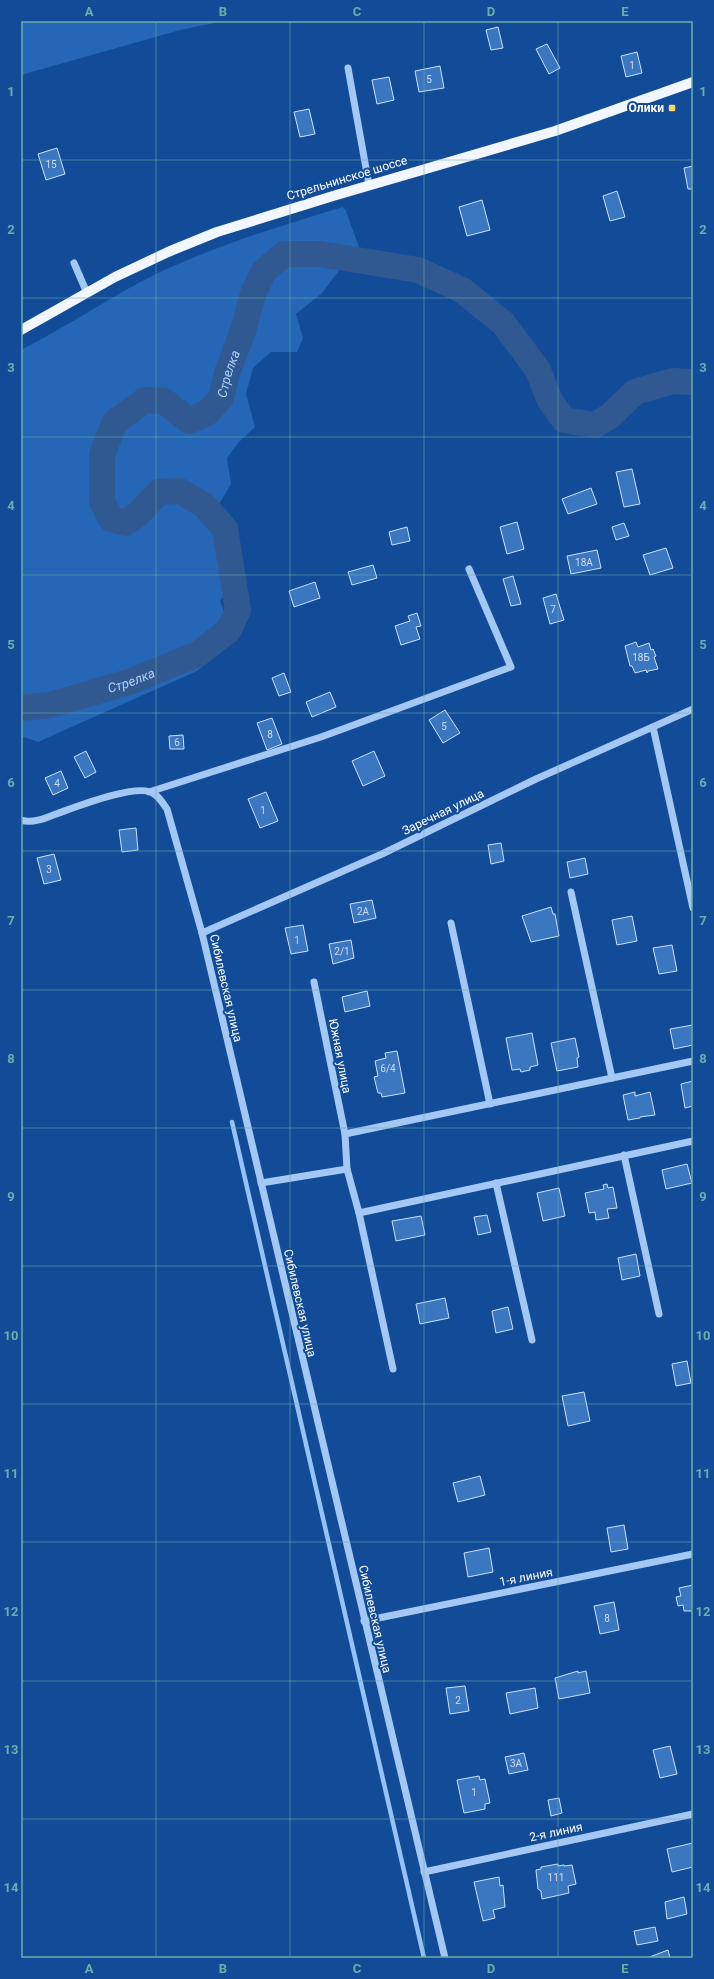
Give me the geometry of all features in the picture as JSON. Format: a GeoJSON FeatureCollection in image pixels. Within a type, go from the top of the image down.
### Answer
{"type":"FeatureCollection","features":[{"type":"Feature","properties":{"kind":"main road","name":"Стрельнинское шоссе"},"geometry":{"type":"LineString","coordinates":[[21,330],[115,277],[168,252],[217,232],[369,185],[555,131],[693,82]]}},
{"type":"Feature","properties":{"kind":"street"},"geometry":{"type":"LineString","coordinates":[[348,68],[369,185]]}},
{"type":"Feature","properties":{"kind":"street"},"geometry":{"type":"LineString","coordinates":[[74,263],[87,293]]}},
{"type":"Feature","properties":{"kind":"street"},"geometry":{"type":"LineString","coordinates":[[21,820],[32,821],[44,818],[132,791],[150,792],[321,737],[511,667],[469,569]]}},
{"type":"Feature","properties":{"kind":"street","name":"Заречная улица"},"geometry":{"type":"LineString","coordinates":[[202,933],[382,854],[536,779],[693,709]]}},
{"type":"Feature","properties":{"kind":"street"},"geometry":{"type":"LineString","coordinates":[[653,727],[693,908]]}},
{"type":"Feature","properties":{"kind":"street","name":"Сибилевская улица"},"geometry":{"type":"LineString","coordinates":[[150,792],[160,798],[167,809],[202,933],[364,1621],[446,1958]]}},
{"type":"Feature","properties":{"kind":"street"},"geometry":{"type":"LineString","coordinates":[[570,892],[612,1078]]}},
{"type":"Feature","properties":{"kind":"street"},"geometry":{"type":"LineString","coordinates":[[451,923],[490,1104]]}},
{"type":"Feature","properties":{"kind":"street","name":"Южная улица"},"geometry":{"type":"LineString","coordinates":[[314,982],[345,1134],[347,1169],[359,1212],[393,1369]]}},
{"type":"Feature","properties":{"kind":"street"},"geometry":{"type":"LineString","coordinates":[[345,1134],[693,1061]]}},
{"type":"Feature","properties":{"kind":"street"},"geometry":{"type":"LineString","coordinates":[[359,1212],[693,1141]]}},
{"type":"Feature","properties":{"kind":"street"},"geometry":{"type":"LineString","coordinates":[[624,1156],[659,1314]]}},
{"type":"Feature","properties":{"kind":"street"},"geometry":{"type":"LineString","coordinates":[[261,1183],[347,1169]]}},
{"type":"Feature","properties":{"kind":"street"},"geometry":{"type":"LineString","coordinates":[[496,1183],[532,1340]]}},
{"type":"Feature","properties":{"kind":"street","name":"1-я линия"},"geometry":{"type":"LineString","coordinates":[[364,1621],[693,1554]]}},
{"type":"Feature","properties":{"kind":"street","name":"2-я линия"},"geometry":{"type":"LineString","coordinates":[[424,1872],[693,1814]]}},
{"type":"Feature","properties":{"kind":"shaded area"},"geometry":{"type":"Polygon","coordinates":[[[21,21],[224,21],[180,30],[21,75],[21,21]]]}},
{"type":"Feature","properties":{"kind":"shaded area"},"geometry":{"type":"Polygon","coordinates":[[[343,207],[346,211],[360,250],[319,243],[333,249],[341,268],[322,293],[296,314],[303,338],[297,352],[271,352],[253,368],[246,394],[255,427],[238,443],[227,458],[231,484],[219,504],[219,529],[228,561],[231,588],[220,601],[228,622],[213,658],[197,671],[38,742],[21,736],[21,350],[158,273],[249,237],[343,207]]]}},
{"type":"Feature","properties":{"kind":"building"},"geometry":{"type":"Polygon","coordinates":[[[498,27],[503,48],[491,50],[486,30],[498,27]]]}},
{"type":"Feature","properties":{"kind":"building"},"geometry":{"type":"Polygon","coordinates":[[[547,44],[560,68],[549,74],[536,49],[547,44]]]}},
{"type":"Feature","properties":{"kind":"building"},"geometry":{"type":"Polygon","coordinates":[[[637,52],[642,73],[626,77],[621,56],[637,52]]]}},
{"type":"Feature","properties":{"kind":"building"},"geometry":{"type":"Polygon","coordinates":[[[440,66],[444,88],[419,92],[415,71],[440,66]]]}},
{"type":"Feature","properties":{"kind":"building"},"geometry":{"type":"Polygon","coordinates":[[[389,77],[394,100],[377,104],[372,80],[389,77]]]}},
{"type":"Feature","properties":{"kind":"building"},"geometry":{"type":"Polygon","coordinates":[[[309,109],[315,134],[300,137],[294,112],[309,109]]]}},
{"type":"Feature","properties":{"kind":"building"},"geometry":{"type":"Polygon","coordinates":[[[57,148],[65,174],[46,180],[38,154],[57,148]]]}},
{"type":"Feature","properties":{"kind":"building"},"geometry":{"type":"Polygon","coordinates":[[[693,166],[693,189],[688,189],[684,168],[693,166]]]}},
{"type":"Feature","properties":{"kind":"building"},"geometry":{"type":"Polygon","coordinates":[[[617,191],[625,217],[610,221],[603,196],[617,191]]]}},
{"type":"Feature","properties":{"kind":"building"},"geometry":{"type":"Polygon","coordinates":[[[482,200],[490,230],[467,236],[459,207],[482,200]]]}},
{"type":"Feature","properties":{"kind":"building"},"geometry":{"type":"Polygon","coordinates":[[[632,469],[640,504],[624,507],[616,472],[632,469]]]}},
{"type":"Feature","properties":{"kind":"building"},"geometry":{"type":"Polygon","coordinates":[[[591,488],[597,504],[568,514],[562,499],[591,488]]]}},
{"type":"Feature","properties":{"kind":"building"},"geometry":{"type":"Polygon","coordinates":[[[517,522],[524,549],[507,554],[500,527],[517,522]]]}},
{"type":"Feature","properties":{"kind":"building"},"geometry":{"type":"Polygon","coordinates":[[[624,523],[629,536],[616,540],[612,527],[624,523]]]}},
{"type":"Feature","properties":{"kind":"building"},"geometry":{"type":"Polygon","coordinates":[[[407,527],[410,541],[392,545],[389,532],[407,527]]]}},
{"type":"Feature","properties":{"kind":"building"},"geometry":{"type":"Polygon","coordinates":[[[666,548],[673,568],[650,575],[643,555],[666,548]]]}},
{"type":"Feature","properties":{"kind":"building"},"geometry":{"type":"Polygon","coordinates":[[[597,550],[601,568],[571,574],[567,556],[597,550]]]}},
{"type":"Feature","properties":{"kind":"building"},"geometry":{"type":"Polygon","coordinates":[[[373,565],[377,578],[352,585],[348,572],[373,565]]]}},
{"type":"Feature","properties":{"kind":"building"},"geometry":{"type":"Polygon","coordinates":[[[513,576],[521,604],[511,606],[503,579],[513,576]]]}},
{"type":"Feature","properties":{"kind":"building"},"geometry":{"type":"Polygon","coordinates":[[[315,582],[320,598],[294,607],[289,591],[315,582]]]}},
{"type":"Feature","properties":{"kind":"building"},"geometry":{"type":"Polygon","coordinates":[[[556,594],[564,620],[550,624],[543,598],[556,594]]]}},
{"type":"Feature","properties":{"kind":"building"},"geometry":{"type":"Polygon","coordinates":[[[417,613],[421,626],[416,627],[420,639],[401,645],[395,626],[410,621],[408,616],[417,613]]]}},
{"type":"Feature","properties":{"kind":"building"},"geometry":{"type":"Polygon","coordinates":[[[636,642],[638,647],[649,643],[651,650],[653,649],[656,656],[654,657],[658,669],[648,671],[647,673],[646,670],[635,673],[632,666],[630,666],[625,646],[636,642]]]}},
{"type":"Feature","properties":{"kind":"building"},"geometry":{"type":"Polygon","coordinates":[[[284,673],[291,692],[279,696],[272,678],[284,673]]]}},
{"type":"Feature","properties":{"kind":"building"},"geometry":{"type":"Polygon","coordinates":[[[330,692],[336,707],[312,717],[306,702],[330,692]]]}},
{"type":"Feature","properties":{"kind":"building"},"geometry":{"type":"Polygon","coordinates":[[[445,710],[460,733],[443,743],[429,720],[445,710]]]}},
{"type":"Feature","properties":{"kind":"building"},"geometry":{"type":"Polygon","coordinates":[[[272,718],[282,744],[267,750],[257,723],[272,718]]]}},
{"type":"Feature","properties":{"kind":"building"},"geometry":{"type":"Polygon","coordinates":[[[183,735],[184,749],[170,749],[169,736],[183,735]]]}},
{"type":"Feature","properties":{"kind":"building"},"geometry":{"type":"Polygon","coordinates":[[[86,751],[96,772],[85,778],[74,757],[86,751]]]}},
{"type":"Feature","properties":{"kind":"building"},"geometry":{"type":"Polygon","coordinates":[[[374,751],[385,776],[363,786],[352,761],[374,751]]]}},
{"type":"Feature","properties":{"kind":"building"},"geometry":{"type":"Polygon","coordinates":[[[61,771],[68,788],[53,795],[45,778],[61,771]]]}},
{"type":"Feature","properties":{"kind":"building"},"geometry":{"type":"Polygon","coordinates":[[[266,792],[278,821],[260,828],[248,799],[266,792]]]}},
{"type":"Feature","properties":{"kind":"building"},"geometry":{"type":"Polygon","coordinates":[[[136,828],[138,850],[122,852],[119,830],[136,828]]]}},
{"type":"Feature","properties":{"kind":"building"},"geometry":{"type":"Polygon","coordinates":[[[501,843],[504,861],[491,864],[488,845],[501,843]]]}},
{"type":"Feature","properties":{"kind":"building"},"geometry":{"type":"Polygon","coordinates":[[[54,854],[61,880],[44,884],[37,858],[54,854]]]}},
{"type":"Feature","properties":{"kind":"building"},"geometry":{"type":"Polygon","coordinates":[[[585,858],[588,874],[570,878],[567,862],[585,858]]]}},
{"type":"Feature","properties":{"kind":"building"},"geometry":{"type":"Polygon","coordinates":[[[372,900],[376,918],[354,923],[350,904],[372,900]]]}},
{"type":"Feature","properties":{"kind":"building"},"geometry":{"type":"Polygon","coordinates":[[[551,907],[553,914],[555,914],[559,936],[531,942],[522,916],[551,907]]]}},
{"type":"Feature","properties":{"kind":"building"},"geometry":{"type":"Polygon","coordinates":[[[632,916],[637,941],[617,945],[612,920],[632,916]]]}},
{"type":"Feature","properties":{"kind":"building"},"geometry":{"type":"Polygon","coordinates":[[[303,925],[308,951],[291,954],[285,928],[303,925]]]}},
{"type":"Feature","properties":{"kind":"building"},"geometry":{"type":"Polygon","coordinates":[[[351,940],[354,958],[333,964],[329,944],[351,940]]]}},
{"type":"Feature","properties":{"kind":"building"},"geometry":{"type":"Polygon","coordinates":[[[672,945],[677,971],[659,974],[653,948],[672,945]]]}},
{"type":"Feature","properties":{"kind":"building"},"geometry":{"type":"Polygon","coordinates":[[[367,991],[370,1006],[345,1012],[342,997],[367,991]]]}},
{"type":"Feature","properties":{"kind":"building"},"geometry":{"type":"Polygon","coordinates":[[[693,1025],[693,1045],[674,1049],[670,1029],[693,1025]]]}},
{"type":"Feature","properties":{"kind":"building"},"geometry":{"type":"Polygon","coordinates":[[[532,1033],[538,1065],[530,1067],[530,1070],[521,1072],[520,1069],[512,1070],[506,1038],[532,1033]]]}},
{"type":"Feature","properties":{"kind":"building"},"geometry":{"type":"Polygon","coordinates":[[[575,1038],[579,1057],[577,1058],[578,1067],[557,1071],[551,1043],[575,1038]]]}},
{"type":"Feature","properties":{"kind":"building"},"geometry":{"type":"Polygon","coordinates":[[[397,1051],[405,1093],[382,1097],[381,1093],[378,1093],[374,1077],[378,1076],[375,1061],[386,1058],[385,1053],[397,1051]]]}},
{"type":"Feature","properties":{"kind":"building"},"geometry":{"type":"Polygon","coordinates":[[[693,1081],[693,1106],[685,1108],[681,1084],[693,1081]]]}},
{"type":"Feature","properties":{"kind":"building"},"geometry":{"type":"Polygon","coordinates":[[[635,1092],[635,1096],[650,1092],[655,1115],[628,1120],[623,1095],[635,1092]]]}},
{"type":"Feature","properties":{"kind":"building"},"geometry":{"type":"Polygon","coordinates":[[[687,1164],[692,1183],[666,1189],[662,1170],[687,1164]]]}},
{"type":"Feature","properties":{"kind":"building"},"geometry":{"type":"Polygon","coordinates":[[[607,1184],[608,1188],[613,1187],[617,1208],[607,1209],[609,1218],[596,1220],[595,1212],[589,1213],[585,1193],[604,1189],[603,1185],[607,1184]]]}},
{"type":"Feature","properties":{"kind":"building"},"geometry":{"type":"Polygon","coordinates":[[[559,1188],[565,1216],[543,1221],[537,1193],[559,1188]]]}},
{"type":"Feature","properties":{"kind":"building"},"geometry":{"type":"Polygon","coordinates":[[[487,1215],[491,1232],[478,1235],[474,1217],[487,1215]]]}},
{"type":"Feature","properties":{"kind":"building"},"geometry":{"type":"Polygon","coordinates":[[[421,1216],[425,1235],[396,1241],[392,1221],[421,1216]]]}},
{"type":"Feature","properties":{"kind":"building"},"geometry":{"type":"Polygon","coordinates":[[[636,1254],[640,1276],[622,1280],[618,1258],[636,1254]]]}},
{"type":"Feature","properties":{"kind":"building"},"geometry":{"type":"Polygon","coordinates":[[[445,1298],[449,1318],[420,1324],[416,1304],[445,1298]]]}},
{"type":"Feature","properties":{"kind":"building"},"geometry":{"type":"Polygon","coordinates":[[[508,1307],[513,1329],[496,1333],[492,1311],[508,1307]]]}},
{"type":"Feature","properties":{"kind":"building"},"geometry":{"type":"Polygon","coordinates":[[[687,1361],[691,1383],[676,1386],[672,1364],[687,1361]]]}},
{"type":"Feature","properties":{"kind":"building"},"geometry":{"type":"Polygon","coordinates":[[[584,1392],[590,1421],[568,1426],[562,1396],[584,1392]]]}},
{"type":"Feature","properties":{"kind":"building"},"geometry":{"type":"Polygon","coordinates":[[[480,1476],[485,1495],[458,1502],[453,1483],[480,1476]]]}},
{"type":"Feature","properties":{"kind":"building"},"geometry":{"type":"Polygon","coordinates":[[[624,1525],[628,1549],[611,1552],[607,1528],[624,1525]]]}},
{"type":"Feature","properties":{"kind":"building"},"geometry":{"type":"Polygon","coordinates":[[[489,1548],[493,1572],[468,1577],[464,1553],[489,1548]]]}},
{"type":"Feature","properties":{"kind":"building"},"geometry":{"type":"Polygon","coordinates":[[[693,1585],[693,1611],[684,1611],[683,1605],[678,1606],[676,1597],[681,1596],[679,1588],[693,1585]]]}},
{"type":"Feature","properties":{"kind":"building"},"geometry":{"type":"Polygon","coordinates":[[[614,1602],[619,1630],[600,1634],[594,1606],[614,1602]]]}},
{"type":"Feature","properties":{"kind":"building"},"geometry":{"type":"Polygon","coordinates":[[[578,1671],[578,1673],[586,1671],[590,1693],[559,1699],[555,1678],[578,1671]]]}},
{"type":"Feature","properties":{"kind":"building"},"geometry":{"type":"Polygon","coordinates":[[[465,1686],[469,1711],[450,1714],[446,1688],[465,1686]]]}},
{"type":"Feature","properties":{"kind":"building"},"geometry":{"type":"Polygon","coordinates":[[[535,1688],[538,1708],[510,1714],[506,1693],[535,1688]]]}},
{"type":"Feature","properties":{"kind":"building"},"geometry":{"type":"Polygon","coordinates":[[[670,1746],[677,1774],[660,1778],[653,1750],[670,1746]]]}},
{"type":"Feature","properties":{"kind":"building"},"geometry":{"type":"Polygon","coordinates":[[[524,1753],[528,1770],[509,1774],[505,1757],[524,1753]]]}},
{"type":"Feature","properties":{"kind":"building"},"geometry":{"type":"Polygon","coordinates":[[[479,1776],[480,1780],[485,1779],[490,1803],[485,1804],[485,1809],[464,1813],[457,1780],[479,1776]]]}},
{"type":"Feature","properties":{"kind":"building"},"geometry":{"type":"Polygon","coordinates":[[[559,1798],[562,1813],[551,1816],[548,1800],[559,1798]]]}},
{"type":"Feature","properties":{"kind":"building"},"geometry":{"type":"Polygon","coordinates":[[[693,1843],[693,1867],[672,1872],[667,1849],[693,1843]]]}},
{"type":"Feature","properties":{"kind":"building"},"geometry":{"type":"Polygon","coordinates":[[[558,1864],[558,1866],[572,1865],[576,1884],[568,1886],[569,1893],[542,1899],[541,1891],[538,1889],[536,1870],[541,1869],[541,1867],[558,1864]]]}},
{"type":"Feature","properties":{"kind":"building"},"geometry":{"type":"Polygon","coordinates":[[[499,1877],[500,1886],[503,1885],[505,1907],[493,1910],[495,1918],[483,1921],[474,1882],[499,1877]]]}},
{"type":"Feature","properties":{"kind":"building"},"geometry":{"type":"Polygon","coordinates":[[[684,1897],[687,1914],[667,1919],[665,1902],[684,1897]]]}},
{"type":"Feature","properties":{"kind":"building"},"geometry":{"type":"Polygon","coordinates":[[[655,1927],[658,1941],[637,1945],[634,1931],[655,1927]]]}},
{"type":"Feature","properties":{"kind":"building"},"geometry":{"type":"Polygon","coordinates":[[[668,1950],[670,1958],[647,1958],[668,1950]]]}},
{"type":"Feature","properties":{"kind":"waterway","name":"Стрелка"},"geometry":{"type":"LineString","coordinates":[[21,708],[50,705],[129,682],[198,654],[229,630],[238,610],[225,529],[204,505],[180,491],[159,492],[139,513],[126,523],[111,519],[102,501],[102,454],[115,422],[145,400],[164,401],[189,421],[207,413],[221,398],[227,373],[243,331],[253,294],[264,271],[284,254],[320,254],[418,270],[462,290],[503,323],[538,370],[549,399],[564,420],[595,425],[610,416],[635,392],[673,381],[693,382]]}},
{"type":"Feature","properties":{"kind":"waterway"},"geometry":{"type":"LineString","coordinates":[[232,1122],[424,1958]]}},
{"type":"Feature","properties":{"kind":"place","name":"Олики"},"geometry":{"type":"Point","coordinates":[672,108]}}]}
